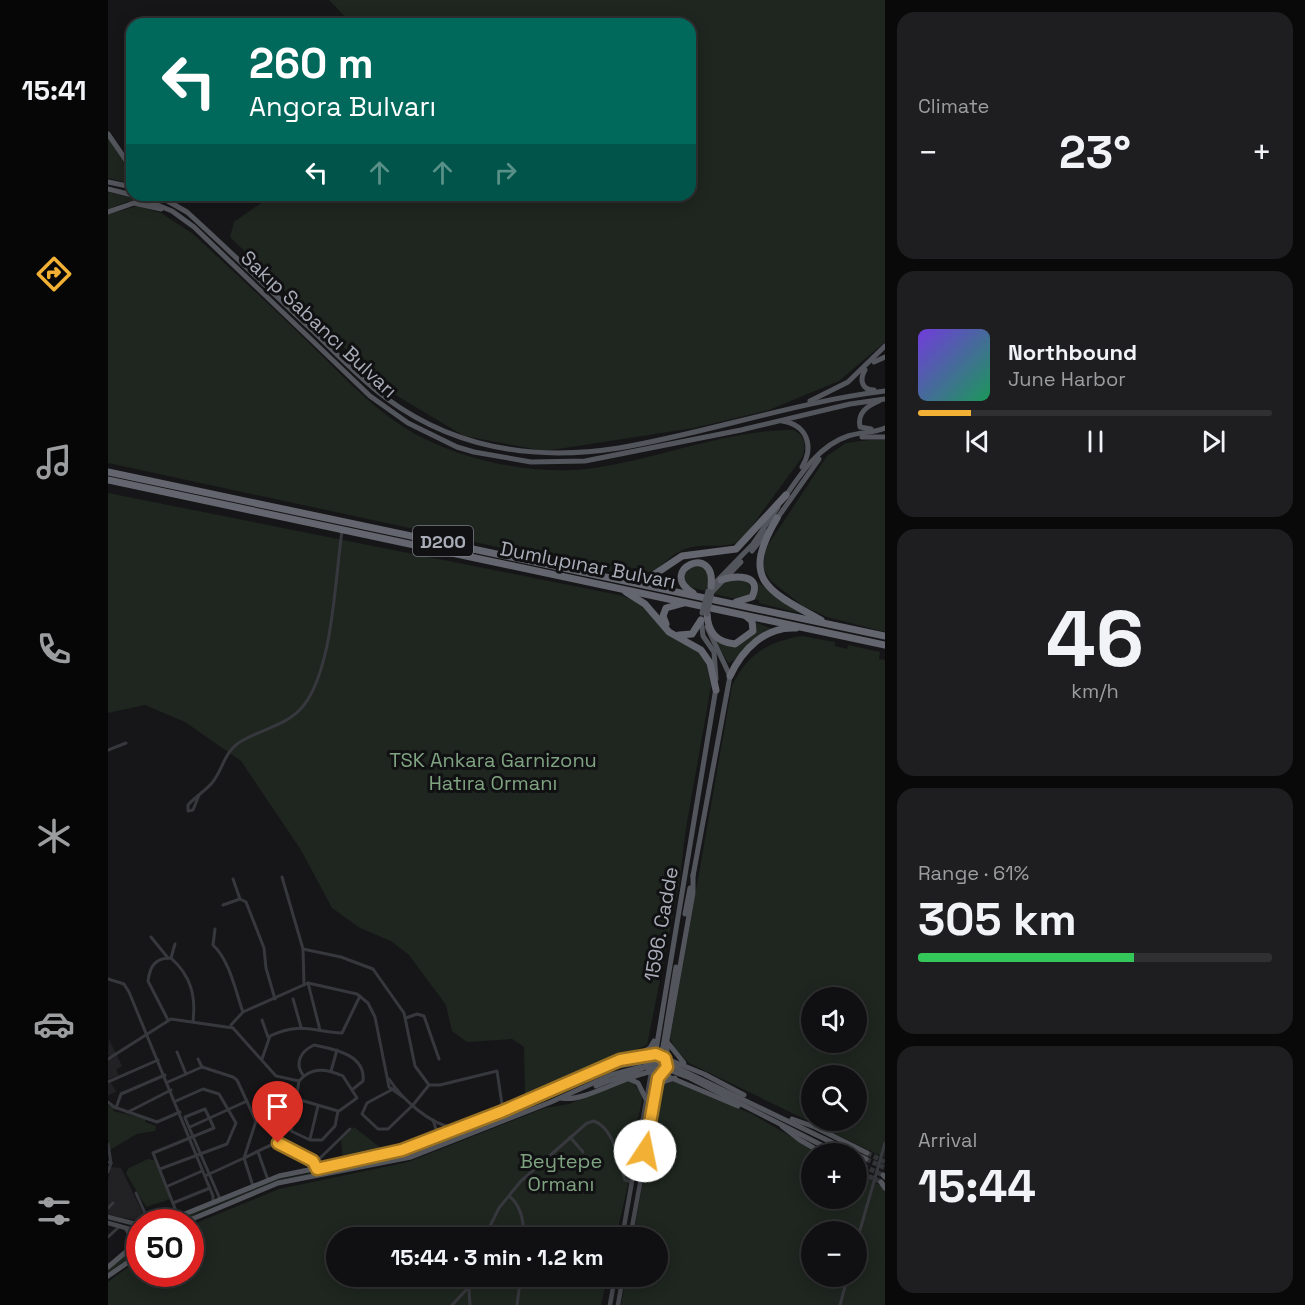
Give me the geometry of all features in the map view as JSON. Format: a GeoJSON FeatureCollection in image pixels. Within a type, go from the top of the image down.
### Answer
{"type":"FeatureCollection","features":[{"type":"Feature","properties":{"kind":"highway","name":"Dumlupınar Bulvarı"},"geometry":{"type":"LineString","coordinates":[[108,472],[885,636]]}},
{"type":"Feature","properties":{"kind":"highway","name":"Dumlupınar Bulvarı"},"geometry":{"type":"LineString","coordinates":[[108,480],[885,645]]}},
{"type":"Feature","properties":{"kind":"highway"},"geometry":{"type":"LineString","coordinates":[[632,582],[652,576],[682,556],[736,549],[786,495]]}},
{"type":"Feature","properties":{"kind":"highway"},"geometry":{"type":"LineString","coordinates":[[777,518],[761,547],[760,573],[774,591],[828,624]]}},
{"type":"Feature","properties":{"kind":"highway"},"geometry":{"type":"LineString","coordinates":[[700,597],[681,582],[686,567],[696,562],[706,566],[712,577],[710,590]]}},
{"type":"Feature","properties":{"kind":"highway"},"geometry":{"type":"LineString","coordinates":[[721,580],[736,575],[743,576],[749,579],[754,586],[748,599],[728,603]]}},
{"type":"Feature","properties":{"kind":"highway"},"geometry":{"type":"LineString","coordinates":[[609,586],[640,599],[669,632],[702,650],[710,663],[716,690]]}},
{"type":"Feature","properties":{"kind":"highway"},"geometry":{"type":"LineString","coordinates":[[690,602],[666,608],[663,621],[673,631],[684,636],[695,632],[703,616]]}},
{"type":"Feature","properties":{"kind":"highway"},"geometry":{"type":"LineString","coordinates":[[703,616],[713,635],[719,640],[735,644],[753,631],[752,621],[744,614]]}},
{"type":"Feature","properties":{"kind":"highway"},"geometry":{"type":"LineString","coordinates":[[729,677],[743,654],[763,636],[784,628],[812,628]]}},
{"type":"Feature","properties":{"kind":"main road"},"geometry":{"type":"LineString","coordinates":[[108,134],[126,160]]}},
{"type":"Feature","properties":{"kind":"main road"},"geometry":{"type":"LineString","coordinates":[[108,182],[126,186]]}},
{"type":"Feature","properties":{"kind":"main road","name":"Sakıp Sabancı Bulvarı"},"geometry":{"type":"LineString","coordinates":[[108,189],[126,193]]}},
{"type":"Feature","properties":{"kind":"main road","name":"Sakıp Sabancı Bulvarı"},"geometry":{"type":"LineString","coordinates":[[147,201],[172,212],[203,235],[370,396],[408,423],[457,447],[531,462],[585,461],[850,404],[885,399]]}},
{"type":"Feature","properties":{"kind":"main road","name":"Sakıp Sabancı Bulvarı"},"geometry":{"type":"LineString","coordinates":[[167,201],[187,212],[373,388],[411,414],[458,438],[506,450],[571,454],[621,448],[800,406],[885,391]]}},
{"type":"Feature","properties":{"kind":"main road"},"geometry":{"type":"LineString","coordinates":[[108,212],[134,203],[172,212]]}},
{"type":"Feature","properties":{"kind":"main road"},"geometry":{"type":"LineString","coordinates":[[800,406],[848,382],[885,346]]}},
{"type":"Feature","properties":{"kind":"main road"},"geometry":{"type":"LineString","coordinates":[[885,357],[866,369],[861,379],[862,385],[869,390],[885,391]]}},
{"type":"Feature","properties":{"kind":"main road"},"geometry":{"type":"LineString","coordinates":[[885,399],[865,408],[859,424],[864,429],[885,429]]}},
{"type":"Feature","properties":{"kind":"main road"},"geometry":{"type":"LineString","coordinates":[[778,421],[796,426],[808,441],[808,454],[795,482]]}},
{"type":"Feature","properties":{"kind":"main road"},"geometry":{"type":"LineString","coordinates":[[710,590],[755,548],[820,458],[844,441],[885,429]]}},
{"type":"Feature","properties":{"kind":"main road"},"geometry":{"type":"LineString","coordinates":[[716,675],[729,677],[703,616],[710,590],[753,544],[811,461],[838,440],[885,429]]}},
{"type":"Feature","properties":{"kind":"main road"},"geometry":{"type":"LineString","coordinates":[[862,436],[885,437]]}},
{"type":"Feature","properties":{"kind":"main road","name":"1596. Cadde"},"geometry":{"type":"LineString","coordinates":[[655,1055],[716,690],[714,652],[704,638],[703,616]]}},
{"type":"Feature","properties":{"kind":"main road"},"geometry":{"type":"LineString","coordinates":[[716,675],[727,668]]}},
{"type":"Feature","properties":{"kind":"main road","name":"1596. Cadde"},"geometry":{"type":"LineString","coordinates":[[624,1227],[650,1072],[647,1061],[663,1047],[729,677]]}},
{"type":"Feature","properties":{"kind":"main road","name":"1596. Cadde"},"geometry":{"type":"LineString","coordinates":[[632,1227],[654,1095],[661,1074],[667,1067],[667,1040],[693,893],[693,875]]}},
{"type":"Feature","properties":{"kind":"main road"},"geometry":{"type":"LineString","coordinates":[[661,1015],[664,1022],[671,1016]]}},
{"type":"Feature","properties":{"kind":"main road"},"geometry":{"type":"LineString","coordinates":[[561,1098],[572,1099],[626,1078],[652,1046],[659,1025]]}},
{"type":"Feature","properties":{"kind":"main road"},"geometry":{"type":"LineString","coordinates":[[667,1040],[675,1055],[691,1068],[760,1110],[804,1143]]}},
{"type":"Feature","properties":{"kind":"main road"},"geometry":{"type":"LineString","coordinates":[[204,1214],[278,1183],[396,1161],[442,1146],[561,1098],[646,1068],[655,1055]]}},
{"type":"Feature","properties":{"kind":"main road"},"geometry":{"type":"LineString","coordinates":[[561,1098],[655,1055],[691,1068]]}},
{"type":"Feature","properties":{"kind":"main road"},"geometry":{"type":"LineString","coordinates":[[639,1063],[650,1072],[678,1078],[760,1110],[815,1127],[843,1143]]}},
{"type":"Feature","properties":{"kind":"main road"},"geometry":{"type":"LineString","coordinates":[[196,1209],[268,1180],[316,1166],[392,1154],[447,1129],[456,1128],[503,1111],[618,1066],[639,1063],[670,1068],[760,1110]]}},
{"type":"Feature","properties":{"kind":"main road"},"geometry":{"type":"LineString","coordinates":[[626,1078],[638,1083],[646,1099]]}},
{"type":"Feature","properties":{"kind":"main road"},"geometry":{"type":"LineString","coordinates":[[654,1095],[663,1082],[678,1078]]}},
{"type":"Feature","properties":{"kind":"main road"},"geometry":{"type":"LineString","coordinates":[[782,1116],[835,1143]]}},
{"type":"Feature","properties":{"kind":"main road"},"geometry":{"type":"LineString","coordinates":[[646,1122],[649,1129],[643,1133],[640,1128],[646,1122]]}},
{"type":"Feature","properties":{"kind":"main road"},"geometry":{"type":"LineString","coordinates":[[778,1123],[817,1143]]}},
{"type":"Feature","properties":{"kind":"main road"},"geometry":{"type":"LineString","coordinates":[[447,1129],[452,1141]]}},
{"type":"Feature","properties":{"kind":"main road"},"geometry":{"type":"LineString","coordinates":[[438,1135],[442,1146]]}},
{"type":"Feature","properties":{"kind":"main road"},"geometry":{"type":"LineString","coordinates":[[883,1178],[885,1188]]}},
{"type":"Feature","properties":{"kind":"main road"},"geometry":{"type":"LineString","coordinates":[[108,1217],[126,1222]]}},
{"type":"Feature","properties":{"kind":"main road"},"geometry":{"type":"LineString","coordinates":[[108,1223],[126,1228]]}},
{"type":"Feature","properties":{"kind":"main road"},"geometry":{"type":"LineString","coordinates":[[123,1227],[126,1231]]}},
{"type":"Feature","properties":{"kind":"main road"},"geometry":{"type":"LineString","coordinates":[[108,1267],[126,1251]]}},
{"type":"Feature","properties":{"kind":"main road"},"geometry":{"type":"LineString","coordinates":[[108,1276],[126,1264]]}},
{"type":"Feature","properties":{"kind":"main road"},"geometry":{"type":"LineString","coordinates":[[610,1305],[613,1287]]}},
{"type":"Feature","properties":{"kind":"main road"},"geometry":{"type":"LineString","coordinates":[[618,1305],[621,1287]]}},
{"type":"Feature","properties":{"kind":"street"},"geometry":{"type":"LineString","coordinates":[[199,795],[194,810],[188,811],[188,805],[212,783],[226,757],[236,745],[291,717],[303,706],[318,682],[342,531]]}},
{"type":"Feature","properties":{"kind":"street"},"geometry":{"type":"LineString","coordinates":[[108,750],[126,743]]}},
{"type":"Feature","properties":{"kind":"street"},"geometry":{"type":"LineString","coordinates":[[282,877],[303,948],[303,976],[320,1030]]}},
{"type":"Feature","properties":{"kind":"street"},"geometry":{"type":"LineString","coordinates":[[233,879],[240,899],[246,902],[264,948],[266,968],[275,999]]}},
{"type":"Feature","properties":{"kind":"street"},"geometry":{"type":"LineString","coordinates":[[223,905],[240,899]]}},
{"type":"Feature","properties":{"kind":"street"},"geometry":{"type":"LineString","coordinates":[[215,929],[213,945],[219,950],[230,972],[243,1012]]}},
{"type":"Feature","properties":{"kind":"street"},"geometry":{"type":"LineString","coordinates":[[151,937],[181,970],[195,999],[193,1021]]}},
{"type":"Feature","properties":{"kind":"street"},"geometry":{"type":"LineString","coordinates":[[168,1021],[148,981],[153,963],[169,958],[175,944]]}},
{"type":"Feature","properties":{"kind":"street"},"geometry":{"type":"LineString","coordinates":[[303,948],[341,957],[373,969],[406,1018],[415,1066],[429,1085]]}},
{"type":"Feature","properties":{"kind":"street"},"geometry":{"type":"LineString","coordinates":[[303,976],[307,984]]}},
{"type":"Feature","properties":{"kind":"street"},"geometry":{"type":"LineString","coordinates":[[108,979],[127,988],[176,1101],[195,1155],[210,1188],[213,1202]]}},
{"type":"Feature","properties":{"kind":"street"},"geometry":{"type":"LineString","coordinates":[[232,1027],[243,1012],[307,984],[360,996],[368,1003],[375,1017],[392,1088],[447,1129]]}},
{"type":"Feature","properties":{"kind":"street"},"geometry":{"type":"LineString","coordinates":[[268,1039],[281,1030],[301,1027],[342,1033],[360,996]]}},
{"type":"Feature","properties":{"kind":"street"},"geometry":{"type":"LineString","coordinates":[[293,999],[301,1027]]}},
{"type":"Feature","properties":{"kind":"street"},"geometry":{"type":"LineString","coordinates":[[406,1018],[417,1014],[424,1016],[440,1059]]}},
{"type":"Feature","properties":{"kind":"street"},"geometry":{"type":"LineString","coordinates":[[108,1059],[173,1018],[232,1027],[280,1078],[299,1081]]}},
{"type":"Feature","properties":{"kind":"street"},"geometry":{"type":"LineString","coordinates":[[262,1020],[268,1039],[262,1059]]}},
{"type":"Feature","properties":{"kind":"street"},"geometry":{"type":"LineString","coordinates":[[303,1075],[299,1063],[308,1047],[314,1045],[337,1050],[351,1054],[363,1073],[363,1081],[352,1089]]}},
{"type":"Feature","properties":{"kind":"street"},"geometry":{"type":"LineString","coordinates":[[331,1071],[337,1050]]}},
{"type":"Feature","properties":{"kind":"street"},"geometry":{"type":"LineString","coordinates":[[177,1052],[186,1074]]}},
{"type":"Feature","properties":{"kind":"street"},"geometry":{"type":"LineString","coordinates":[[198,1059],[202,1067],[237,1080],[256,1121],[244,1158],[254,1186]]}},
{"type":"Feature","properties":{"kind":"street"},"geometry":{"type":"LineString","coordinates":[[108,1082],[158,1060]]}},
{"type":"Feature","properties":{"kind":"street"},"geometry":{"type":"LineString","coordinates":[[168,1082],[202,1067]]}},
{"type":"Feature","properties":{"kind":"street"},"geometry":{"type":"LineString","coordinates":[[357,1098],[338,1111],[335,1126],[322,1140],[310,1140],[291,1131],[299,1081],[303,1075],[318,1070],[331,1071],[343,1076],[357,1098],[367,1103]]}},
{"type":"Feature","properties":{"kind":"street"},"geometry":{"type":"LineString","coordinates":[[392,1088],[367,1103],[362,1114],[378,1129],[388,1128],[414,1105],[429,1085],[497,1071],[503,1111]]}},
{"type":"Feature","properties":{"kind":"street"},"geometry":{"type":"LineString","coordinates":[[116,1108],[121,1095],[165,1075]]}},
{"type":"Feature","properties":{"kind":"street"},"geometry":{"type":"LineString","coordinates":[[160,1169],[227,1144],[236,1124],[219,1094],[203,1089],[176,1101]]}},
{"type":"Feature","properties":{"kind":"street"},"geometry":{"type":"LineString","coordinates":[[128,1112],[171,1090]]}},
{"type":"Feature","properties":{"kind":"street"},"geometry":{"type":"LineString","coordinates":[[297,1099],[338,1111]]}},
{"type":"Feature","properties":{"kind":"street"},"geometry":{"type":"LineString","coordinates":[[190,1127],[247,1101]]}},
{"type":"Feature","properties":{"kind":"street"},"geometry":{"type":"LineString","coordinates":[[108,1102],[116,1108],[159,1122],[180,1112]]}},
{"type":"Feature","properties":{"kind":"street"},"geometry":{"type":"LineString","coordinates":[[310,1140],[318,1106]]}},
{"type":"Feature","properties":{"kind":"street"},"geometry":{"type":"LineString","coordinates":[[175,1209],[153,1153],[214,1128],[205,1109],[185,1117]]}},
{"type":"Feature","properties":{"kind":"street"},"geometry":{"type":"LineString","coordinates":[[180,1112],[190,1127],[220,1199]]}},
{"type":"Feature","properties":{"kind":"street"},"geometry":{"type":"LineString","coordinates":[[433,1120],[438,1135]]}},
{"type":"Feature","properties":{"kind":"street"},"geometry":{"type":"LineString","coordinates":[[490,1227],[499,1208],[509,1196],[586,1123],[594,1121],[600,1123],[619,1157],[625,1180],[632,1182]]}},
{"type":"Feature","properties":{"kind":"street"},"geometry":{"type":"LineString","coordinates":[[204,1176],[272,1144],[282,1143],[316,1166],[350,1129]]}},
{"type":"Feature","properties":{"kind":"street"},"geometry":{"type":"LineString","coordinates":[[570,1137],[583,1152]]}},
{"type":"Feature","properties":{"kind":"street"},"geometry":{"type":"LineString","coordinates":[[863,1221],[885,1143]]}},
{"type":"Feature","properties":{"kind":"street"},"geometry":{"type":"LineString","coordinates":[[108,1144],[108,1172]]}},
{"type":"Feature","properties":{"kind":"street"},"geometry":{"type":"LineString","coordinates":[[258,1152],[268,1180]]}},
{"type":"Feature","properties":{"kind":"street"},"geometry":{"type":"LineString","coordinates":[[168,1186],[202,1171]]}},
{"type":"Feature","properties":{"kind":"street"},"geometry":{"type":"LineString","coordinates":[[173,1203],[210,1188]]}},
{"type":"Feature","properties":{"kind":"street"},"geometry":{"type":"LineString","coordinates":[[136,1193],[143,1209]]}},
{"type":"Feature","properties":{"kind":"street"},"geometry":{"type":"LineString","coordinates":[[509,1196],[514,1200],[524,1227]]}},
{"type":"Feature","properties":{"kind":"street"},"geometry":{"type":"LineString","coordinates":[[108,1208],[113,1203]]}},
{"type":"Feature","properties":{"kind":"street"},"geometry":{"type":"LineString","coordinates":[[108,1237],[123,1227]]}},
{"type":"Feature","properties":{"kind":"street"},"geometry":{"type":"LineString","coordinates":[[517,1305],[519,1287]]}},
{"type":"Feature","properties":{"kind":"street"},"geometry":{"type":"LineString","coordinates":[[840,1305],[845,1287]]}},
{"type":"Feature","properties":{"kind":"street"},"geometry":{"type":"LineString","coordinates":[[452,1305],[467,1289]]}},
{"type":"Feature","properties":{"kind":"street"},"geometry":{"type":"LineString","coordinates":[[467,1289],[470,1305]]}},
{"type":"Feature","properties":{"kind":"shaded area"},"geometry":{"type":"Polygon","coordinates":[[[109,1039],[122,1066],[116,1070],[119,1075],[109,1079],[116,1092],[108,1095],[108,1060],[111,1058],[108,1054],[109,1039]]]}},
{"type":"Feature","properties":{"kind":"shaded area"},"geometry":{"type":"Polygon","coordinates":[[[111,1167],[121,1168],[141,1209],[126,1209],[126,1218],[108,1215],[108,1180],[111,1167]]]}},
{"type":"Feature","properties":{"kind":"green space"},"geometry":{"type":"Polygon","coordinates":[[[329,0],[885,0],[885,342],[839,381],[769,410],[694,428],[545,451],[464,436],[389,391],[230,237],[234,222],[261,201],[696,201],[696,18],[346,18],[329,0]]]}},
{"type":"Feature","properties":{"kind":"green space"},"geometry":{"type":"Polygon","coordinates":[[[108,137],[126,163],[126,182],[108,178],[108,137]]]}},
{"type":"Feature","properties":{"kind":"green space"},"geometry":{"type":"Polygon","coordinates":[[[108,192],[126,196],[126,201],[144,201],[126,202],[108,209],[108,192]]]}},
{"type":"Feature","properties":{"kind":"green space"},"geometry":{"type":"Polygon","coordinates":[[[138,206],[161,213],[192,233],[378,408],[422,438],[445,448],[494,463],[545,470],[570,470],[619,463],[718,439],[768,431],[794,430],[804,441],[803,456],[741,541],[727,545],[685,549],[650,573],[637,577],[108,463],[108,214],[138,206]]]}},
{"type":"Feature","properties":{"kind":"green space"},"geometry":{"type":"Polygon","coordinates":[[[885,440],[885,632],[827,617],[803,606],[771,581],[763,568],[766,548],[827,456],[846,443],[885,440]]]}},
{"type":"Feature","properties":{"kind":"green space","name":"TSK Ankara Garnizonu Hatıra Ormanı"},"geometry":{"type":"Polygon","coordinates":[[[108,493],[619,595],[644,603],[666,630],[705,656],[711,686],[686,828],[679,885],[647,1045],[525,1095],[524,1047],[512,1039],[467,1042],[452,1031],[446,1005],[409,955],[391,941],[360,928],[332,908],[301,850],[241,761],[185,722],[145,705],[108,713],[108,493]]]}},
{"type":"Feature","properties":{"kind":"green space"},"geometry":{"type":"Polygon","coordinates":[[[692,565],[705,567],[710,579],[706,591],[689,587],[683,582],[686,570],[692,565]]]}},
{"type":"Feature","properties":{"kind":"green space"},"geometry":{"type":"Polygon","coordinates":[[[730,579],[747,581],[751,589],[749,595],[741,600],[714,594],[719,585],[730,579]]]}},
{"type":"Feature","properties":{"kind":"green space"},"geometry":{"type":"Polygon","coordinates":[[[756,581],[803,614],[759,603],[759,600],[753,599],[756,581]]]}},
{"type":"Feature","properties":{"kind":"green space"},"geometry":{"type":"Polygon","coordinates":[[[753,621],[772,629],[743,654],[728,663],[715,640],[726,644],[748,638],[753,621]]]}},
{"type":"Feature","properties":{"kind":"green space"},"geometry":{"type":"Polygon","coordinates":[[[802,636],[835,642],[835,646],[847,649],[848,645],[880,652],[879,659],[885,660],[885,1158],[867,1149],[867,1143],[854,1143],[829,1131],[867,1131],[867,1065],[801,1065],[801,1117],[689,1063],[675,1049],[670,1038],[732,686],[744,666],[752,658],[768,646],[802,636]]]}},
{"type":"Feature","properties":{"kind":"green space","name":"Beytepe Ormanı"},"geometry":{"type":"Polygon","coordinates":[[[626,1080],[633,1083],[643,1095],[628,1169],[630,1176],[618,1227],[326,1227],[326,1287],[605,1287],[601,1305],[108,1305],[108,1282],[126,1269],[126,1287],[204,1287],[204,1220],[279,1189],[408,1162],[545,1108],[569,1104],[626,1080]]]}},
{"type":"Feature","properties":{"kind":"green space"},"geometry":{"type":"Polygon","coordinates":[[[674,1081],[752,1114],[802,1143],[801,1209],[867,1209],[867,1178],[879,1185],[881,1180],[885,1182],[885,1305],[621,1305],[624,1287],[668,1287],[668,1227],[635,1227],[659,1093],[664,1085],[674,1081]]]}},
{"type":"Feature","properties":{"kind":"green space"},"geometry":{"type":"Polygon","coordinates":[[[559,1090],[561,1094],[454,1138],[451,1132],[559,1090]]]}},
{"type":"Feature","properties":{"kind":"green space"},"geometry":{"type":"Polygon","coordinates":[[[108,1105],[114,1108],[113,1111],[146,1119],[145,1122],[156,1126],[155,1131],[137,1134],[108,1151],[108,1105]]]}},
{"type":"Feature","properties":{"kind":"green space"},"geometry":{"type":"Polygon","coordinates":[[[354,1127],[386,1152],[343,1160],[341,1140],[354,1127]]]}},
{"type":"Feature","properties":{"kind":"green space"},"geometry":{"type":"Polygon","coordinates":[[[436,1138],[438,1144],[401,1157],[276,1181],[203,1209],[276,1180],[395,1156],[436,1138]]]}},
{"type":"Feature","properties":{"kind":"green space"},"geometry":{"type":"Polygon","coordinates":[[[148,1159],[154,1160],[171,1199],[146,1207],[126,1173],[129,1168],[148,1159]]]}},
{"type":"Feature","properties":{"kind":"green space"},"geometry":{"type":"Polygon","coordinates":[[[126,1254],[126,1260],[108,1273],[108,1270],[126,1254]]]}},
{"type":"Feature","properties":{"kind":"tunnel"},"geometry":{"type":"LineString","coordinates":[[867,1153],[885,1162]]}},
{"type":"Feature","properties":{"kind":"tunnel"},"geometry":{"type":"LineString","coordinates":[[867,1159],[885,1168]]}},
{"type":"Feature","properties":{"kind":"tunnel"},"geometry":{"type":"LineString","coordinates":[[867,1168],[883,1175]]}},
{"type":"Feature","properties":{"kind":"tunnel"},"geometry":{"type":"LineString","coordinates":[[867,1175],[881,1182]]}},
{"type":"Feature","properties":{"kind":"route"},"geometry":{"type":"LineString","coordinates":[[278,1143],[282,1143],[313,1161],[317,1169],[392,1154],[503,1111],[620,1060],[634,1056],[660,1054],[668,1064],[665,1072],[658,1078],[645,1151]]}}]}
